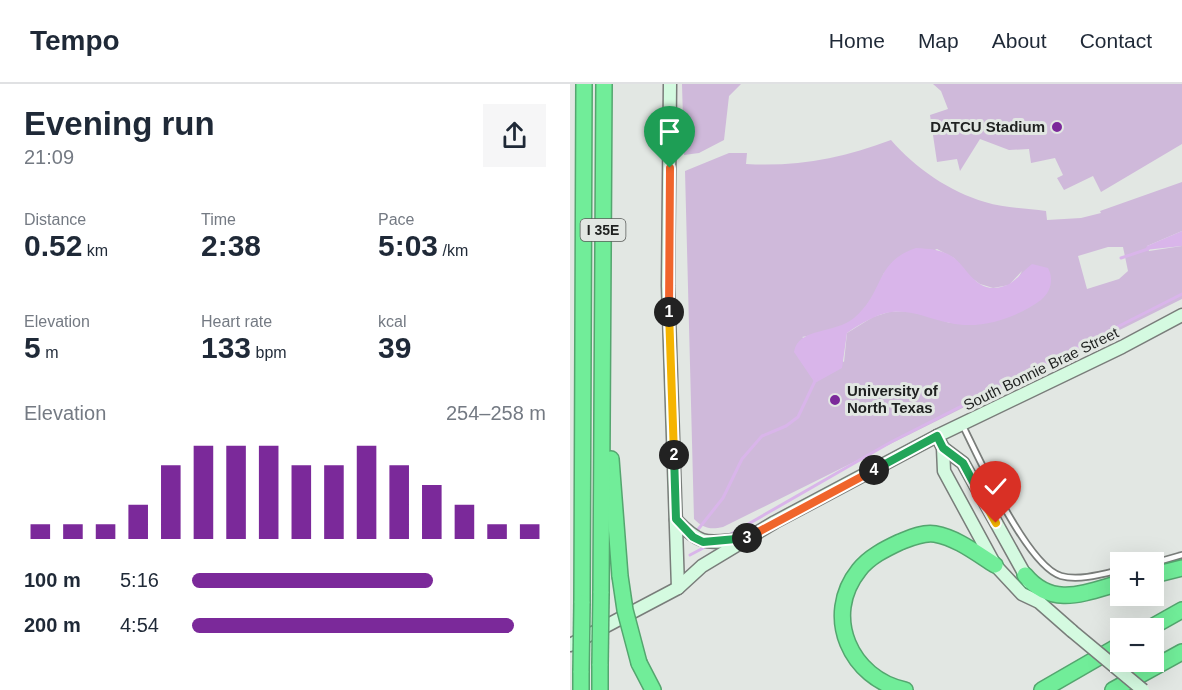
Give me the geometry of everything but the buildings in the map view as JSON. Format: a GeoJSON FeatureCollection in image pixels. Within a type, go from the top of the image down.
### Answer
{"type":"FeatureCollection","features":[{"type":"Feature","properties":{"kind":"highway","name":"I 35E"},"geometry":{"type":"LineString","coordinates":[[581,690],[584,84]]}},
{"type":"Feature","properties":{"kind":"highway","name":"I 35E"},"geometry":{"type":"LineString","coordinates":[[600,690],[604,84]]}},
{"type":"Feature","properties":{"kind":"highway"},"geometry":{"type":"LineString","coordinates":[[578,355],[582,318]]}},
{"type":"Feature","properties":{"kind":"highway"},"geometry":{"type":"LineString","coordinates":[[603,320],[620,576],[625,610],[639,663],[653,690]]}},
{"type":"Feature","properties":{"kind":"highway"},"geometry":{"type":"LineString","coordinates":[[905,690],[886,685],[870,676],[847,645],[843,634],[844,607],[851,581],[870,559],[916,536],[933,533],[962,544],[995,565]]}},
{"type":"Feature","properties":{"kind":"highway"},"geometry":{"type":"LineString","coordinates":[[1164,572],[1182,568]]}},
{"type":"Feature","properties":{"kind":"highway"},"geometry":{"type":"LineString","coordinates":[[1025,575],[1035,586],[1046,593],[1060,596],[1110,585]]}},
{"type":"Feature","properties":{"kind":"highway"},"geometry":{"type":"LineString","coordinates":[[1164,620],[1182,610]]}},
{"type":"Feature","properties":{"kind":"highway"},"geometry":{"type":"LineString","coordinates":[[1042,690],[1110,651]]}},
{"type":"Feature","properties":{"kind":"highway"},"geometry":{"type":"LineString","coordinates":[[1113,690],[1182,652]]}},
{"type":"Feature","properties":{"kind":"main road"},"geometry":{"type":"LineString","coordinates":[[670,84],[668,286],[678,588]]}},
{"type":"Feature","properties":{"kind":"main road","name":"South Bonnie Brae Street"},"geometry":{"type":"LineString","coordinates":[[570,645],[678,588],[702,566],[745,539],[937,436],[1182,315]]}},
{"type":"Feature","properties":{"kind":"main road"},"geometry":{"type":"LineString","coordinates":[[937,436],[943,448],[944,471],[995,565],[1022,594],[1039,602],[1143,690]]}},
{"type":"Feature","properties":{"kind":"main road"},"geometry":{"type":"LineString","coordinates":[[943,448],[963,463],[1039,602]]}},
{"type":"Feature","properties":{"kind":"main road"},"geometry":{"type":"LineString","coordinates":[[676,519],[693,537],[703,542],[745,539]]}},
{"type":"Feature","properties":{"kind":"lane"},"geometry":{"type":"LineString","coordinates":[[962,424],[1004,507],[1041,564],[1062,576],[1110,572]]}},
{"type":"Feature","properties":{"kind":"lane"},"geometry":{"type":"LineString","coordinates":[[1164,560],[1182,555]]}},
{"type":"Feature","properties":{"kind":"shaded area"},"geometry":{"type":"Polygon","coordinates":[[[682,84],[741,84],[729,96],[724,140],[699,153],[684,155],[682,84]]]}},
{"type":"Feature","properties":{"kind":"shaded area","name":"DATCU Stadium"},"geometry":{"type":"Polygon","coordinates":[[[933,84],[1182,84],[1182,144],[1101,192],[1093,176],[1064,190],[1057,178],[1063,175],[1055,158],[1031,163],[1029,149],[1009,150],[980,139],[960,171],[957,159],[937,162],[930,115],[948,109],[941,91],[933,84]]]}},
{"type":"Feature","properties":{"kind":"shaded area","name":"University of North Texas"},"geometry":{"type":"Polygon","coordinates":[[[891,140],[922,169],[959,192],[992,204],[1046,211],[1047,220],[1081,218],[1101,213],[1100,211],[1182,182],[1182,231],[1147,246],[1149,251],[1182,246],[1182,299],[723,527],[704,526],[694,519],[685,171],[729,153],[747,153],[746,164],[765,165],[820,160],[891,140]],[[1108,247],[1078,256],[1087,289],[1119,279],[1128,271],[1123,247],[1108,247]],[[937,249],[884,273],[868,303],[851,322],[835,330],[802,337],[844,362],[847,333],[873,317],[889,312],[912,311],[950,323],[996,321],[1022,271],[1009,285],[993,288],[980,284],[966,274],[954,258],[937,249]]]}},
{"type":"Feature","properties":{"kind":"shaded area"},"geometry":{"type":"Polygon","coordinates":[[[1182,231],[1182,246],[1145,250],[1147,246],[1182,231]]]}},
{"type":"Feature","properties":{"kind":"shaded area"},"geometry":{"type":"Polygon","coordinates":[[[916,248],[949,254],[975,280],[988,287],[997,288],[1007,285],[1032,264],[1048,268],[1051,285],[1041,300],[1021,312],[986,324],[962,325],[900,312],[874,317],[847,333],[842,368],[815,383],[794,352],[797,344],[810,334],[837,327],[854,318],[871,298],[886,269],[893,261],[916,248]]]}},
{"type":"Feature","properties":{"kind":"waterway"},"geometry":{"type":"LineString","coordinates":[[1121,258],[1148,249]]}},
{"type":"Feature","properties":{"kind":"waterway"},"geometry":{"type":"LineString","coordinates":[[729,535],[891,442],[1182,294]]}},
{"type":"Feature","properties":{"kind":"waterway"},"geometry":{"type":"LineString","coordinates":[[696,532],[723,498],[742,459],[762,436],[786,426],[798,417],[816,379]]}},
{"type":"Feature","properties":{"kind":"waterway"},"geometry":{"type":"LineString","coordinates":[[690,555],[707,546]]}},
{"type":"Feature","properties":{"kind":"place","name":"DATCU Stadium"},"geometry":{"type":"Point","coordinates":[1057,127]}},
{"type":"Feature","properties":{"kind":"place","name":"University of North Texas"},"geometry":{"type":"Point","coordinates":[835,400]}},
{"type":"Feature","properties":{"kind":"route"},"geometry":{"type":"LineString","coordinates":[[670,168],[668,286],[676,519],[693,537],[703,542],[745,539],[937,436],[943,448],[963,463],[996,523]]}}]}
